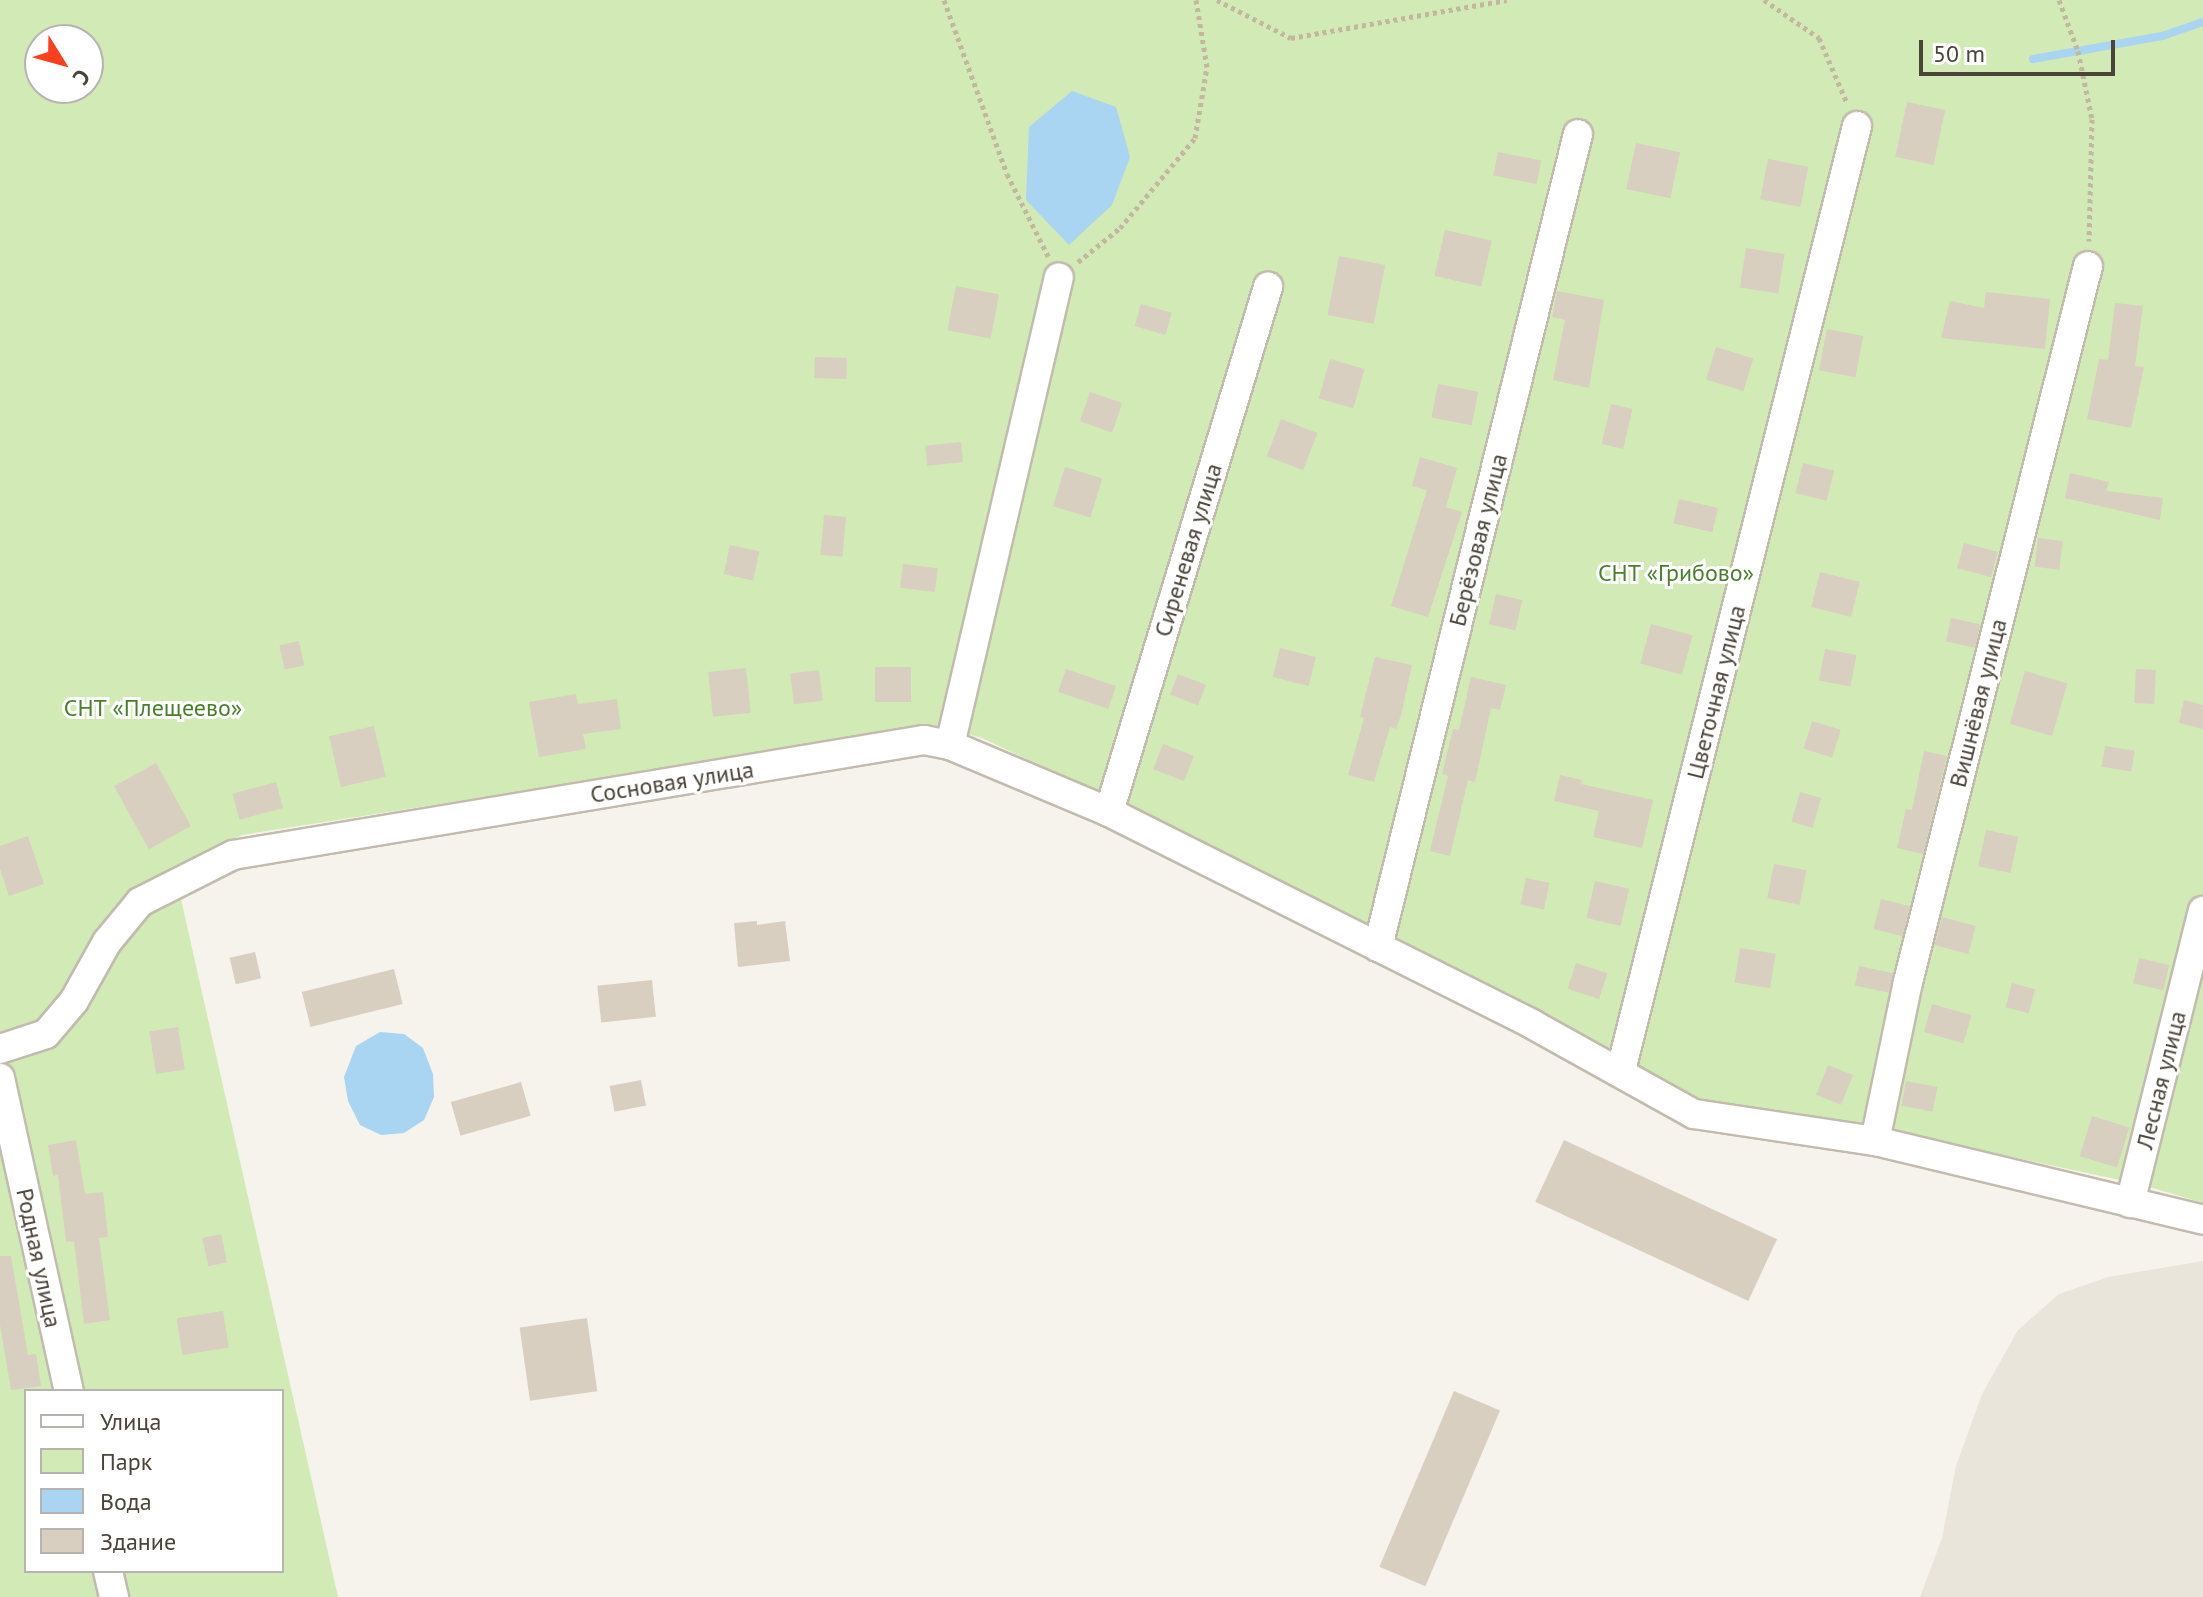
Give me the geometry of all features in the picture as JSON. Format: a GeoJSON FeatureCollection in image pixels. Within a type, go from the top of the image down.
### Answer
{"type":"FeatureCollection","features":[{"type":"Feature","properties":{"kind":"street","name":"Цветочная улица"},"geometry":{"type":"LineString","coordinates":[[1621,1070],[1857,126]]}},
{"type":"Feature","properties":{"kind":"street","name":"Берёзовая улица"},"geometry":{"type":"LineString","coordinates":[[1378,947],[1578,134]]}},
{"type":"Feature","properties":{"kind":"street","name":"Вишнёвая улица"},"geometry":{"type":"LineString","coordinates":[[1875,1141],[1908,982],[2088,266]]}},
{"type":"Feature","properties":{"kind":"street"},"geometry":{"type":"LineString","coordinates":[[950,745],[1059,278]]}},
{"type":"Feature","properties":{"kind":"street","name":"Сиреневая улица"},"geometry":{"type":"LineString","coordinates":[[1109,812],[1268,287]]}},
{"type":"Feature","properties":{"kind":"street","name":"Сосновая улица"},"geometry":{"type":"LineString","coordinates":[[0,1049],[46,1034],[74,1001],[107,942],[140,902],[233,855],[924,740],[950,745],[1109,812],[1621,1070],[1694,1114],[1875,1141],[2203,1220]]}},
{"type":"Feature","properties":{"kind":"street","name":"Лесная улица"},"geometry":{"type":"LineString","coordinates":[[2130,1203],[2203,911]]}},
{"type":"Feature","properties":{"kind":"street","name":"Родная улица"},"geometry":{"type":"LineString","coordinates":[[0,1078],[69,1389]]}},
{"type":"Feature","properties":{"kind":"street"},"geometry":{"type":"LineString","coordinates":[[108,1573],[114,1597]]}},
{"type":"Feature","properties":{"kind":"path"},"geometry":{"type":"LineString","coordinates":[[944,0],[1007,174],[1059,278],[1120,228],[1195,138],[1207,67],[1196,0]]}},
{"type":"Feature","properties":{"kind":"path"},"geometry":{"type":"LineString","coordinates":[[1217,0],[1291,38],[1507,0]]}},
{"type":"Feature","properties":{"kind":"path"},"geometry":{"type":"LineString","coordinates":[[1764,0],[1819,38],[1857,126]]}},
{"type":"Feature","properties":{"kind":"path"},"geometry":{"type":"LineString","coordinates":[[2059,0],[2078,51],[2092,119],[2088,266]]}},
{"type":"Feature","properties":{"kind":"shaded area"},"geometry":{"type":"Polygon","coordinates":[[[2203,1261],[2203,1597],[1920,1597],[1942,1538],[1956,1466],[1982,1394],[2018,1330],[2059,1294],[2108,1277],[2203,1261]]]}},
{"type":"Feature","properties":{"kind":"green space"},"geometry":{"type":"Polygon","coordinates":[[[0,0],[2203,0],[2203,1203],[2143,1185],[1863,1125],[1698,1103],[1103,795],[982,738],[939,726],[242,835],[174,868],[338,1597],[0,1597],[0,0]]]}},
{"type":"Feature","properties":{"kind":"water"},"geometry":{"type":"Polygon","coordinates":[[[1072,91],[1116,107],[1130,157],[1112,205],[1069,245],[1026,200],[1029,127],[1072,91]]]}},
{"type":"Feature","properties":{"kind":"water"},"geometry":{"type":"Polygon","coordinates":[[[380,1032],[404,1034],[423,1048],[433,1074],[434,1097],[424,1120],[404,1133],[381,1135],[360,1125],[348,1101],[344,1077],[356,1046],[380,1032]]]}},
{"type":"Feature","properties":{"kind":"building"},"geometry":{"type":"Polygon","coordinates":[[[1907,102],[1945,110],[1934,165],[1895,157],[1907,102]]]}},
{"type":"Feature","properties":{"kind":"building"},"geometry":{"type":"Polygon","coordinates":[[[1636,143],[1680,152],[1670,198],[1626,189],[1636,143]]]}},
{"type":"Feature","properties":{"kind":"building"},"geometry":{"type":"Polygon","coordinates":[[[1498,152],[1541,160],[1537,184],[1493,176],[1498,152]]]}},
{"type":"Feature","properties":{"kind":"building"},"geometry":{"type":"Polygon","coordinates":[[[1768,159],[1808,167],[1800,207],[1760,199],[1768,159]]]}},
{"type":"Feature","properties":{"kind":"building"},"geometry":{"type":"Polygon","coordinates":[[[1445,230],[1492,241],[1481,287],[1434,276],[1445,230]]]}},
{"type":"Feature","properties":{"kind":"building"},"geometry":{"type":"Polygon","coordinates":[[[1746,248],[1785,254],[1778,294],[1740,288],[1746,248]]]}},
{"type":"Feature","properties":{"kind":"building"},"geometry":{"type":"Polygon","coordinates":[[[1339,256],[1385,265],[1374,324],[1328,315],[1339,256]]]}},
{"type":"Feature","properties":{"kind":"building"},"geometry":{"type":"Polygon","coordinates":[[[956,286],[999,294],[991,339],[947,330],[956,286]]]}},
{"type":"Feature","properties":{"kind":"building"},"geometry":{"type":"Polygon","coordinates":[[[1557,291],[1604,300],[1589,388],[1553,380],[1565,320],[1552,317],[1557,291]]]}},
{"type":"Feature","properties":{"kind":"building"},"geometry":{"type":"Polygon","coordinates":[[[1986,292],[2050,299],[2045,349],[1941,338],[1950,301],[1984,308],[1986,292]]]}},
{"type":"Feature","properties":{"kind":"building"},"geometry":{"type":"Polygon","coordinates":[[[2115,303],[2143,306],[2135,366],[2144,367],[2131,428],[2087,419],[2099,359],[2108,360],[2115,303]]]}},
{"type":"Feature","properties":{"kind":"building"},"geometry":{"type":"Polygon","coordinates":[[[1141,304],[1172,313],[1165,335],[1135,326],[1141,304]]]}},
{"type":"Feature","properties":{"kind":"building"},"geometry":{"type":"Polygon","coordinates":[[[1827,329],[1863,336],[1855,377],[1819,370],[1827,329]]]}},
{"type":"Feature","properties":{"kind":"building"},"geometry":{"type":"Polygon","coordinates":[[[1716,347],[1753,358],[1743,391],[1706,380],[1716,347]]]}},
{"type":"Feature","properties":{"kind":"building"},"geometry":{"type":"Polygon","coordinates":[[[815,357],[847,358],[846,379],[814,378],[815,357]]]}},
{"type":"Feature","properties":{"kind":"building"},"geometry":{"type":"Polygon","coordinates":[[[1330,359],[1365,369],[1353,408],[1319,398],[1330,359]]]}},
{"type":"Feature","properties":{"kind":"building"},"geometry":{"type":"Polygon","coordinates":[[[1438,384],[1478,392],[1472,425],[1432,417],[1438,384]]]}},
{"type":"Feature","properties":{"kind":"building"},"geometry":{"type":"Polygon","coordinates":[[[1090,392],[1122,403],[1112,432],[1080,421],[1090,392]]]}},
{"type":"Feature","properties":{"kind":"building"},"geometry":{"type":"Polygon","coordinates":[[[1611,404],[1632,409],[1623,449],[1602,444],[1611,404]]]}},
{"type":"Feature","properties":{"kind":"building"},"geometry":{"type":"Polygon","coordinates":[[[1281,419],[1317,433],[1303,470],[1267,456],[1281,419]]]}},
{"type":"Feature","properties":{"kind":"building"},"geometry":{"type":"Polygon","coordinates":[[[961,442],[963,462],[927,466],[925,446],[961,442]]]}},
{"type":"Feature","properties":{"kind":"building"},"geometry":{"type":"Polygon","coordinates":[[[1420,457],[1457,468],[1446,507],[1462,512],[1428,617],[1391,606],[1427,490],[1412,486],[1420,457]]]}},
{"type":"Feature","properties":{"kind":"building"},"geometry":{"type":"Polygon","coordinates":[[[1803,463],[1834,471],[1827,501],[1796,493],[1803,463]]]}},
{"type":"Feature","properties":{"kind":"building"},"geometry":{"type":"Polygon","coordinates":[[[1065,467],[1102,478],[1090,518],[1053,506],[1065,467]]]}},
{"type":"Feature","properties":{"kind":"building"},"geometry":{"type":"Polygon","coordinates":[[[2070,473],[2109,482],[2106,491],[2163,498],[2160,520],[2065,498],[2070,473]]]}},
{"type":"Feature","properties":{"kind":"building"},"geometry":{"type":"Polygon","coordinates":[[[1679,499],[1718,508],[1712,532],[1673,523],[1679,499]]]}},
{"type":"Feature","properties":{"kind":"building"},"geometry":{"type":"Polygon","coordinates":[[[824,515],[846,517],[842,557],[821,555],[824,515]]]}},
{"type":"Feature","properties":{"kind":"building"},"geometry":{"type":"Polygon","coordinates":[[[2038,538],[2063,541],[2059,570],[2034,567],[2038,538]]]}},
{"type":"Feature","properties":{"kind":"building"},"geometry":{"type":"Polygon","coordinates":[[[1964,543],[1998,552],[1991,577],[1957,568],[1964,543]]]}},
{"type":"Feature","properties":{"kind":"building"},"geometry":{"type":"Polygon","coordinates":[[[730,545],[759,551],[753,581],[724,574],[730,545]]]}},
{"type":"Feature","properties":{"kind":"building"},"geometry":{"type":"Polygon","coordinates":[[[903,564],[938,568],[935,592],[900,588],[903,564]]]}},
{"type":"Feature","properties":{"kind":"building"},"geometry":{"type":"Polygon","coordinates":[[[1820,572],[1860,582],[1851,617],[1811,607],[1820,572]]]}},
{"type":"Feature","properties":{"kind":"building"},"geometry":{"type":"Polygon","coordinates":[[[1496,594],[1522,600],[1515,630],[1489,624],[1496,594]]]}},
{"type":"Feature","properties":{"kind":"building"},"geometry":{"type":"Polygon","coordinates":[[[1951,618],[1980,624],[1975,648],[1946,641],[1951,618]]]}},
{"type":"Feature","properties":{"kind":"building"},"geometry":{"type":"Polygon","coordinates":[[[1651,624],[1693,635],[1682,675],[1640,664],[1651,624]]]}},
{"type":"Feature","properties":{"kind":"building"},"geometry":{"type":"Polygon","coordinates":[[[299,641],[304,665],[285,670],[279,645],[299,641]]]}},
{"type":"Feature","properties":{"kind":"building"},"geometry":{"type":"Polygon","coordinates":[[[1280,648],[1316,657],[1309,686],[1273,677],[1280,648]]]}},
{"type":"Feature","properties":{"kind":"building"},"geometry":{"type":"Polygon","coordinates":[[[1825,649],[1856,655],[1850,687],[1819,680],[1825,649]]]}},
{"type":"Feature","properties":{"kind":"building"},"geometry":{"type":"Polygon","coordinates":[[[1375,657],[1412,665],[1401,715],[1396,729],[1390,727],[1374,782],[1348,775],[1364,718],[1360,717],[1375,657]]]}},
{"type":"Feature","properties":{"kind":"building"},"geometry":{"type":"Polygon","coordinates":[[[875,667],[911,667],[911,702],[875,702],[875,667]]]}},
{"type":"Feature","properties":{"kind":"building"},"geometry":{"type":"Polygon","coordinates":[[[746,668],[751,713],[713,717],[708,672],[746,668]]]}},
{"type":"Feature","properties":{"kind":"building"},"geometry":{"type":"Polygon","coordinates":[[[1066,669],[1116,686],[1108,709],[1058,692],[1066,669]]]}},
{"type":"Feature","properties":{"kind":"building"},"geometry":{"type":"Polygon","coordinates":[[[2136,669],[2156,670],[2154,704],[2134,703],[2136,669]]]}},
{"type":"Feature","properties":{"kind":"building"},"geometry":{"type":"Polygon","coordinates":[[[819,670],[823,701],[794,704],[790,674],[819,670]]]}},
{"type":"Feature","properties":{"kind":"building"},"geometry":{"type":"Polygon","coordinates":[[[2025,671],[2067,683],[2052,736],[2010,724],[2025,671]]]}},
{"type":"Feature","properties":{"kind":"building"},"geometry":{"type":"Polygon","coordinates":[[[1178,674],[1206,685],[1198,705],[1170,695],[1178,674]]]}},
{"type":"Feature","properties":{"kind":"building"},"geometry":{"type":"Polygon","coordinates":[[[1471,677],[1506,685],[1500,710],[1491,708],[1475,782],[1468,780],[1450,856],[1430,851],[1448,776],[1442,774],[1453,729],[1459,730],[1471,677]]]}},
{"type":"Feature","properties":{"kind":"building"},"geometry":{"type":"Polygon","coordinates":[[[576,694],[578,704],[617,699],[621,729],[583,734],[586,749],[539,757],[529,702],[576,694]]]}},
{"type":"Feature","properties":{"kind":"building"},"geometry":{"type":"Polygon","coordinates":[[[2184,700],[2203,705],[2203,729],[2179,723],[2184,700]]]}},
{"type":"Feature","properties":{"kind":"building"},"geometry":{"type":"Polygon","coordinates":[[[1812,721],[1841,730],[1832,758],[1804,749],[1812,721]]]}},
{"type":"Feature","properties":{"kind":"building"},"geometry":{"type":"Polygon","coordinates":[[[374,726],[386,777],[341,787],[329,736],[374,726]]]}},
{"type":"Feature","properties":{"kind":"building"},"geometry":{"type":"Polygon","coordinates":[[[1163,744],[1194,756],[1184,781],[1153,769],[1163,744]]]}},
{"type":"Feature","properties":{"kind":"building"},"geometry":{"type":"Polygon","coordinates":[[[2105,746],[2135,751],[2131,771],[2102,767],[2105,746]]]}},
{"type":"Feature","properties":{"kind":"building"},"geometry":{"type":"Polygon","coordinates":[[[1924,751],[1947,756],[1923,854],[1897,848],[1906,809],[1912,810],[1924,751]]]}},
{"type":"Feature","properties":{"kind":"building"},"geometry":{"type":"Polygon","coordinates":[[[156,763],[191,826],[149,849],[114,786],[156,763]]]}},
{"type":"Feature","properties":{"kind":"building"},"geometry":{"type":"Polygon","coordinates":[[[1560,775],[1582,780],[1581,784],[1653,800],[1642,848],[1593,837],[1599,811],[1554,801],[1560,775]]]}},
{"type":"Feature","properties":{"kind":"building"},"geometry":{"type":"Polygon","coordinates":[[[276,782],[283,808],[240,820],[233,794],[276,782]]]}},
{"type":"Feature","properties":{"kind":"building"},"geometry":{"type":"Polygon","coordinates":[[[1800,792],[1821,798],[1813,828],[1791,822],[1800,792]]]}},
{"type":"Feature","properties":{"kind":"building"},"geometry":{"type":"Polygon","coordinates":[[[1986,830],[2018,837],[2011,873],[1978,866],[1986,830]]]}},
{"type":"Feature","properties":{"kind":"building"},"geometry":{"type":"Polygon","coordinates":[[[28,836],[44,884],[9,896],[0,869],[0,846],[28,836]]]}},
{"type":"Feature","properties":{"kind":"building"},"geometry":{"type":"Polygon","coordinates":[[[1774,864],[1806,870],[1800,905],[1767,898],[1774,864]]]}},
{"type":"Feature","properties":{"kind":"building"},"geometry":{"type":"Polygon","coordinates":[[[1526,878],[1549,883],[1544,909],[1520,904],[1526,878]]]}},
{"type":"Feature","properties":{"kind":"building"},"geometry":{"type":"Polygon","coordinates":[[[1595,881],[1629,889],[1621,926],[1586,918],[1595,881]]]}},
{"type":"Feature","properties":{"kind":"building"},"geometry":{"type":"Polygon","coordinates":[[[1881,899],[1910,906],[1903,936],[1874,929],[1881,899]]]}},
{"type":"Feature","properties":{"kind":"building"},"geometry":{"type":"Polygon","coordinates":[[[1942,917],[1976,926],[1968,954],[1934,945],[1942,917]]]}},
{"type":"Feature","properties":{"kind":"building"},"geometry":{"type":"Polygon","coordinates":[[[757,921],[757,925],[785,921],[790,961],[738,967],[734,923],[757,921]]]}},
{"type":"Feature","properties":{"kind":"building"},"geometry":{"type":"Polygon","coordinates":[[[1740,948],[1776,954],[1770,988],[1735,983],[1740,948]]]}},
{"type":"Feature","properties":{"kind":"building"},"geometry":{"type":"Polygon","coordinates":[[[255,952],[261,978],[236,984],[230,958],[255,952]]]}},
{"type":"Feature","properties":{"kind":"building"},"geometry":{"type":"Polygon","coordinates":[[[2139,958],[2169,965],[2163,990],[2133,983],[2139,958]]]}},
{"type":"Feature","properties":{"kind":"building"},"geometry":{"type":"Polygon","coordinates":[[[1576,963],[1607,973],[1599,999],[1568,989],[1576,963]]]}},
{"type":"Feature","properties":{"kind":"building"},"geometry":{"type":"Polygon","coordinates":[[[1859,966],[1893,973],[1889,993],[1855,986],[1859,966]]]}},
{"type":"Feature","properties":{"kind":"building"},"geometry":{"type":"Polygon","coordinates":[[[394,969],[403,1004],[311,1027],[302,992],[394,969]]]}},
{"type":"Feature","properties":{"kind":"building"},"geometry":{"type":"Polygon","coordinates":[[[652,980],[656,1017],[601,1023],[597,986],[652,980]]]}},
{"type":"Feature","properties":{"kind":"building"},"geometry":{"type":"Polygon","coordinates":[[[2012,983],[2035,989],[2029,1013],[2006,1007],[2012,983]]]}},
{"type":"Feature","properties":{"kind":"building"},"geometry":{"type":"Polygon","coordinates":[[[1932,1004],[1971,1015],[1963,1043],[1924,1032],[1932,1004]]]}},
{"type":"Feature","properties":{"kind":"building"},"geometry":{"type":"Polygon","coordinates":[[[178,1027],[185,1069],[156,1074],[149,1032],[178,1027]]]}},
{"type":"Feature","properties":{"kind":"building"},"geometry":{"type":"Polygon","coordinates":[[[1828,1065],[1853,1075],[1841,1105],[1816,1095],[1828,1065]]]}},
{"type":"Feature","properties":{"kind":"building"},"geometry":{"type":"Polygon","coordinates":[[[641,1080],[646,1106],[615,1112],[610,1086],[641,1080]]]}},
{"type":"Feature","properties":{"kind":"building"},"geometry":{"type":"Polygon","coordinates":[[[1906,1081],[1937,1087],[1933,1112],[1901,1106],[1906,1081]]]}},
{"type":"Feature","properties":{"kind":"building"},"geometry":{"type":"Polygon","coordinates":[[[521,1082],[531,1116],[460,1136],[451,1102],[521,1082]]]}},
{"type":"Feature","properties":{"kind":"building"},"geometry":{"type":"Polygon","coordinates":[[[2092,1116],[2129,1127],[2117,1168],[2080,1156],[2092,1116]]]}},
{"type":"Feature","properties":{"kind":"building"},"geometry":{"type":"Polygon","coordinates":[[[76,1140],[85,1194],[103,1192],[108,1237],[99,1238],[110,1320],[84,1324],[74,1241],[66,1242],[58,1175],[53,1176],[48,1145],[76,1140]]]}},
{"type":"Feature","properties":{"kind":"building"},"geometry":{"type":"Polygon","coordinates":[[[1564,1140],[1777,1239],[1748,1301],[1535,1202],[1564,1140]]]}},
{"type":"Feature","properties":{"kind":"building"},"geometry":{"type":"Polygon","coordinates":[[[221,1234],[227,1262],[208,1266],[202,1238],[221,1234]]]}},
{"type":"Feature","properties":{"kind":"building"},"geometry":{"type":"Polygon","coordinates":[[[0,1256],[11,1256],[28,1355],[36,1354],[41,1386],[11,1390],[0,1325],[0,1256]]]}},
{"type":"Feature","properties":{"kind":"building"},"geometry":{"type":"Polygon","coordinates":[[[223,1311],[229,1348],[182,1355],[177,1318],[223,1311]]]}},
{"type":"Feature","properties":{"kind":"building"},"geometry":{"type":"Polygon","coordinates":[[[587,1318],[597,1391],[530,1401],[520,1327],[587,1318]]]}},
{"type":"Feature","properties":{"kind":"building"},"geometry":{"type":"Polygon","coordinates":[[[1454,1391],[1500,1411],[1425,1586],[1379,1567],[1454,1391]]]}},
{"type":"Feature","properties":{"kind":"waterway"},"geometry":{"type":"LineString","coordinates":[[2033,59],[2162,36],[2203,22]]}},
{"type":"Feature","properties":{"kind":"park label","name":"СНТ «Грибово»"},"geometry":{"type":"Point","coordinates":[1676,573]}},
{"type":"Feature","properties":{"kind":"park label","name":"СНТ «Плещеево»"},"geometry":{"type":"Point","coordinates":[153,708]}}]}
